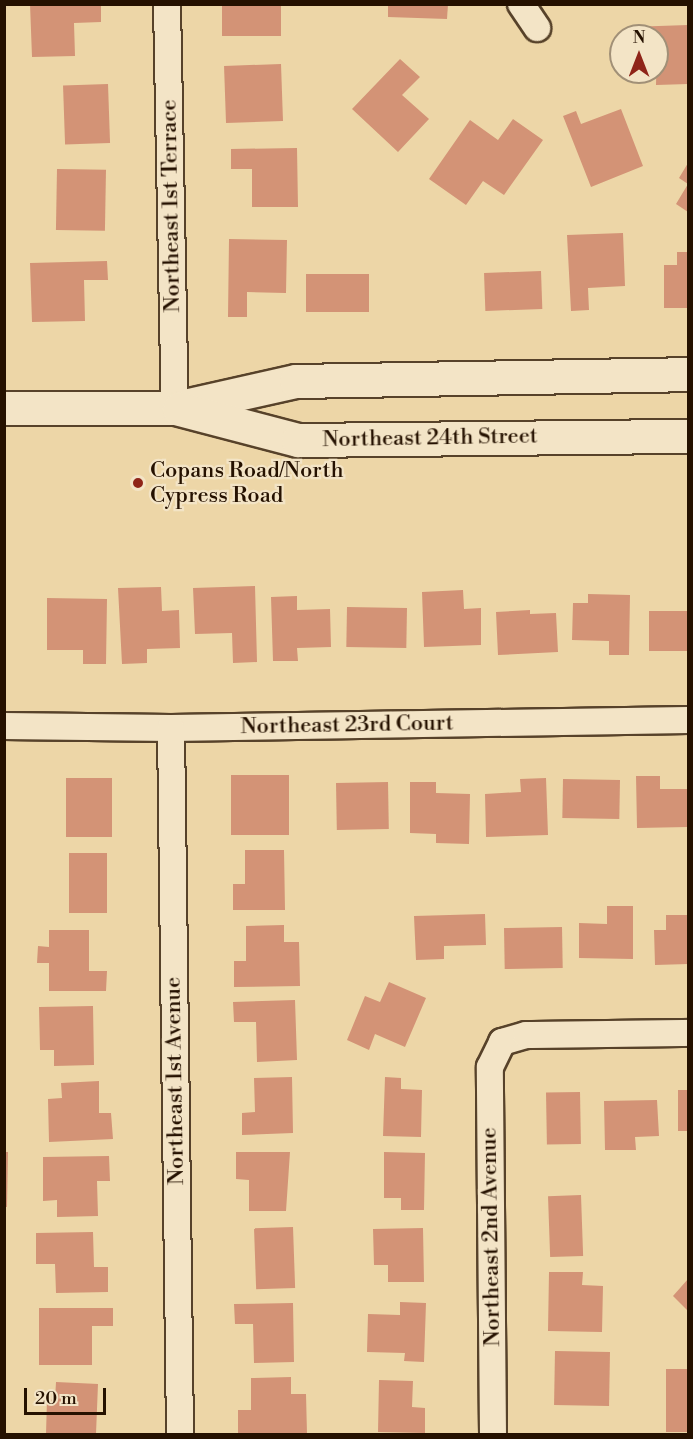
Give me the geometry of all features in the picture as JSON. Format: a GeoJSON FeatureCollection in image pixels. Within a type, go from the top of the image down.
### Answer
{"type":"FeatureCollection","features":[{"type":"Feature","properties":{"kind":"main road","name":"Northeast 24th Street"},"geometry":{"type":"LineString","coordinates":[[4,408],[175,408],[296,381],[688,374]]}},
{"type":"Feature","properties":{"kind":"main road","name":"Northeast 24th Street"},"geometry":{"type":"LineString","coordinates":[[175,408],[298,440],[688,436]]}},
{"type":"Feature","properties":{"kind":"street","name":"Northeast 1st Terrace"},"geometry":{"type":"LineString","coordinates":[[167,4],[175,408]]}},
{"type":"Feature","properties":{"kind":"street"},"geometry":{"type":"LineString","coordinates":[[521,4],[537,28]]}},
{"type":"Feature","properties":{"kind":"street","name":"Northeast 23rd Court"},"geometry":{"type":"LineString","coordinates":[[4,726],[171,728],[688,720]]}},
{"type":"Feature","properties":{"kind":"street","name":"Northeast 1st Avenue"},"geometry":{"type":"LineString","coordinates":[[171,728],[180,1434]]}},
{"type":"Feature","properties":{"kind":"street","name":"Northeast 2nd Avenue"},"geometry":{"type":"LineString","coordinates":[[493,1434],[490,1067],[502,1042],[526,1035],[688,1033]]}},
{"type":"Feature","properties":{"kind":"building"},"geometry":{"type":"Polygon","coordinates":[[[30,4],[101,4],[101,22],[74,23],[75,56],[32,57],[30,4]]]}},
{"type":"Feature","properties":{"kind":"building"},"geometry":{"type":"Polygon","coordinates":[[[222,4],[281,4],[281,36],[222,36],[222,4]]]}},
{"type":"Feature","properties":{"kind":"building"},"geometry":{"type":"Polygon","coordinates":[[[388,4],[448,4],[447,19],[388,17],[388,4]]]}},
{"type":"Feature","properties":{"kind":"building"},"geometry":{"type":"Polygon","coordinates":[[[688,25],[688,84],[656,85],[669,84],[669,26],[688,25]]]}},
{"type":"Feature","properties":{"kind":"building"},"geometry":{"type":"Polygon","coordinates":[[[400,59],[420,77],[402,95],[429,119],[398,152],[352,109],[400,59]]]}},
{"type":"Feature","properties":{"kind":"building"},"geometry":{"type":"Polygon","coordinates":[[[281,64],[283,121],[226,123],[224,66],[281,64]]]}},
{"type":"Feature","properties":{"kind":"building"},"geometry":{"type":"Polygon","coordinates":[[[108,84],[110,143],[65,145],[63,86],[108,84]]]}},
{"type":"Feature","properties":{"kind":"building"},"geometry":{"type":"Polygon","coordinates":[[[621,109],[643,166],[591,187],[563,116],[576,111],[581,124],[621,109]]]}},
{"type":"Feature","properties":{"kind":"building"},"geometry":{"type":"Polygon","coordinates":[[[513,119],[543,140],[504,195],[483,181],[466,205],[429,179],[470,120],[498,140],[513,119]]]}},
{"type":"Feature","properties":{"kind":"building"},"geometry":{"type":"Polygon","coordinates":[[[297,148],[298,207],[252,207],[252,169],[231,169],[231,149],[297,148]]]}},
{"type":"Feature","properties":{"kind":"building"},"geometry":{"type":"Polygon","coordinates":[[[688,163],[688,184],[679,178],[688,163]]]}},
{"type":"Feature","properties":{"kind":"building"},"geometry":{"type":"Polygon","coordinates":[[[57,169],[106,170],[105,231],[56,230],[57,169]]]}},
{"type":"Feature","properties":{"kind":"building"},"geometry":{"type":"Polygon","coordinates":[[[688,184],[688,212],[676,204],[688,184]]]}},
{"type":"Feature","properties":{"kind":"building"},"geometry":{"type":"Polygon","coordinates":[[[623,233],[625,286],[588,288],[589,310],[571,311],[567,235],[623,233]]]}},
{"type":"Feature","properties":{"kind":"building"},"geometry":{"type":"Polygon","coordinates":[[[229,239],[287,240],[286,293],[247,292],[247,317],[228,317],[229,239]]]}},
{"type":"Feature","properties":{"kind":"building"},"geometry":{"type":"Polygon","coordinates":[[[677,252],[688,252],[688,308],[664,308],[664,265],[677,265],[677,252]]]}},
{"type":"Feature","properties":{"kind":"building"},"geometry":{"type":"Polygon","coordinates":[[[107,261],[108,280],[84,280],[85,321],[32,322],[30,263],[107,261]]]}},
{"type":"Feature","properties":{"kind":"building"},"geometry":{"type":"Polygon","coordinates":[[[541,271],[542,309],[485,311],[484,273],[541,271]]]}},
{"type":"Feature","properties":{"kind":"building"},"geometry":{"type":"Polygon","coordinates":[[[306,274],[369,274],[369,312],[306,312],[306,274]]]}},
{"type":"Feature","properties":{"kind":"building"},"geometry":{"type":"Polygon","coordinates":[[[255,586],[257,662],[233,663],[232,633],[195,634],[193,588],[255,586]]]}},
{"type":"Feature","properties":{"kind":"building"},"geometry":{"type":"Polygon","coordinates":[[[161,587],[162,611],[179,610],[180,648],[147,649],[147,663],[122,664],[118,588],[161,587]]]}},
{"type":"Feature","properties":{"kind":"building"},"geometry":{"type":"Polygon","coordinates":[[[463,590],[464,609],[481,608],[481,645],[424,647],[422,592],[463,590]]]}},
{"type":"Feature","properties":{"kind":"building"},"geometry":{"type":"Polygon","coordinates":[[[588,594],[630,595],[629,655],[609,655],[609,641],[572,640],[573,603],[588,603],[588,594]]]}},
{"type":"Feature","properties":{"kind":"building"},"geometry":{"type":"Polygon","coordinates":[[[297,596],[297,610],[330,609],[331,647],[297,648],[298,661],[273,661],[271,597],[297,596]]]}},
{"type":"Feature","properties":{"kind":"building"},"geometry":{"type":"Polygon","coordinates":[[[47,598],[107,599],[106,664],[83,664],[83,650],[47,650],[47,598]]]}},
{"type":"Feature","properties":{"kind":"building"},"geometry":{"type":"Polygon","coordinates":[[[347,607],[407,608],[406,648],[346,647],[347,607]]]}},
{"type":"Feature","properties":{"kind":"building"},"geometry":{"type":"Polygon","coordinates":[[[530,610],[530,614],[556,613],[558,652],[498,655],[496,612],[530,610]]]}},
{"type":"Feature","properties":{"kind":"building"},"geometry":{"type":"Polygon","coordinates":[[[649,611],[688,611],[688,651],[649,651],[649,611]]]}},
{"type":"Feature","properties":{"kind":"building"},"geometry":{"type":"Polygon","coordinates":[[[231,775],[289,775],[289,835],[231,835],[231,775]]]}},
{"type":"Feature","properties":{"kind":"building"},"geometry":{"type":"Polygon","coordinates":[[[636,776],[660,776],[660,789],[688,789],[688,827],[637,828],[636,776]]]}},
{"type":"Feature","properties":{"kind":"building"},"geometry":{"type":"Polygon","coordinates":[[[66,778],[112,778],[112,837],[66,837],[66,778]]]}},
{"type":"Feature","properties":{"kind":"building"},"geometry":{"type":"Polygon","coordinates":[[[546,778],[548,835],[486,837],[485,794],[521,792],[520,779],[546,778]]]}},
{"type":"Feature","properties":{"kind":"building"},"geometry":{"type":"Polygon","coordinates":[[[563,779],[620,780],[619,819],[562,818],[563,779]]]}},
{"type":"Feature","properties":{"kind":"building"},"geometry":{"type":"Polygon","coordinates":[[[388,782],[389,829],[337,830],[336,783],[388,782]]]}},
{"type":"Feature","properties":{"kind":"building"},"geometry":{"type":"Polygon","coordinates":[[[410,782],[436,782],[436,793],[470,794],[469,844],[436,843],[436,834],[410,833],[410,782]]]}},
{"type":"Feature","properties":{"kind":"building"},"geometry":{"type":"Polygon","coordinates":[[[245,850],[284,850],[285,910],[233,910],[233,884],[245,884],[245,850]]]}},
{"type":"Feature","properties":{"kind":"building"},"geometry":{"type":"Polygon","coordinates":[[[69,853],[107,853],[107,913],[69,913],[69,853]]]}},
{"type":"Feature","properties":{"kind":"building"},"geometry":{"type":"Polygon","coordinates":[[[607,906],[633,906],[633,959],[579,958],[579,923],[607,924],[607,906]]]}},
{"type":"Feature","properties":{"kind":"building"},"geometry":{"type":"Polygon","coordinates":[[[485,914],[486,945],[444,946],[444,959],[416,960],[414,916],[485,914]]]}},
{"type":"Feature","properties":{"kind":"building"},"geometry":{"type":"Polygon","coordinates":[[[666,915],[688,915],[688,964],[655,965],[654,930],[666,930],[666,915]]]}},
{"type":"Feature","properties":{"kind":"building"},"geometry":{"type":"Polygon","coordinates":[[[284,925],[284,942],[299,942],[300,986],[234,987],[234,961],[246,961],[246,926],[284,925]]]}},
{"type":"Feature","properties":{"kind":"building"},"geometry":{"type":"Polygon","coordinates":[[[562,927],[563,968],[505,969],[504,928],[562,927]]]}},
{"type":"Feature","properties":{"kind":"building"},"geometry":{"type":"Polygon","coordinates":[[[49,930],[89,930],[89,971],[107,971],[106,991],[49,991],[49,963],[37,963],[38,946],[49,947],[49,930]]]}},
{"type":"Feature","properties":{"kind":"building"},"geometry":{"type":"Polygon","coordinates":[[[389,982],[426,998],[405,1047],[375,1034],[369,1050],[347,1040],[365,996],[380,1002],[389,982]]]}},
{"type":"Feature","properties":{"kind":"building"},"geometry":{"type":"Polygon","coordinates":[[[295,1000],[297,1060],[257,1062],[256,1022],[234,1022],[233,1002],[295,1000]]]}},
{"type":"Feature","properties":{"kind":"building"},"geometry":{"type":"Polygon","coordinates":[[[93,1006],[94,1065],[54,1066],[54,1050],[40,1050],[39,1007],[93,1006]]]}},
{"type":"Feature","properties":{"kind":"building"},"geometry":{"type":"Polygon","coordinates":[[[292,1077],[293,1133],[242,1135],[242,1113],[255,1112],[254,1078],[292,1077]]]}},
{"type":"Feature","properties":{"kind":"building"},"geometry":{"type":"Polygon","coordinates":[[[385,1077],[401,1078],[401,1089],[422,1090],[421,1137],[383,1136],[385,1077]]]}},
{"type":"Feature","properties":{"kind":"building"},"geometry":{"type":"Polygon","coordinates":[[[99,1081],[99,1113],[111,1113],[113,1139],[49,1142],[48,1099],[62,1098],[61,1083],[99,1081]]]}},
{"type":"Feature","properties":{"kind":"building"},"geometry":{"type":"Polygon","coordinates":[[[678,1090],[688,1090],[688,1131],[678,1131],[678,1090]]]}},
{"type":"Feature","properties":{"kind":"building"},"geometry":{"type":"Polygon","coordinates":[[[580,1092],[581,1144],[547,1145],[546,1093],[580,1092]]]}},
{"type":"Feature","properties":{"kind":"building"},"geometry":{"type":"Polygon","coordinates":[[[657,1100],[659,1136],[635,1137],[636,1150],[605,1150],[604,1101],[657,1100]]]}},
{"type":"Feature","properties":{"kind":"building"},"geometry":{"type":"Polygon","coordinates":[[[4,1152],[8,1152],[7,1207],[4,1207],[4,1152]]]}},
{"type":"Feature","properties":{"kind":"building"},"geometry":{"type":"Polygon","coordinates":[[[236,1152],[290,1152],[286,1211],[249,1211],[249,1180],[236,1179],[236,1152]]]}},
{"type":"Feature","properties":{"kind":"building"},"geometry":{"type":"Polygon","coordinates":[[[384,1152],[425,1153],[424,1210],[401,1210],[401,1198],[384,1198],[384,1152]]]}},
{"type":"Feature","properties":{"kind":"building"},"geometry":{"type":"Polygon","coordinates":[[[109,1156],[110,1181],[97,1181],[98,1216],[57,1217],[57,1200],[43,1201],[43,1157],[109,1156]]]}},
{"type":"Feature","properties":{"kind":"building"},"geometry":{"type":"Polygon","coordinates":[[[581,1195],[583,1256],[550,1257],[548,1196],[581,1195]]]}},
{"type":"Feature","properties":{"kind":"building"},"geometry":{"type":"Polygon","coordinates":[[[293,1227],[295,1288],[256,1289],[254,1228],[293,1227]]]}},
{"type":"Feature","properties":{"kind":"building"},"geometry":{"type":"Polygon","coordinates":[[[423,1228],[424,1282],[388,1282],[388,1265],[374,1265],[373,1229],[423,1228]]]}},
{"type":"Feature","properties":{"kind":"building"},"geometry":{"type":"Polygon","coordinates":[[[93,1232],[94,1267],[108,1267],[108,1292],[56,1293],[55,1264],[36,1264],[36,1233],[93,1232]]]}},
{"type":"Feature","properties":{"kind":"building"},"geometry":{"type":"Polygon","coordinates":[[[549,1272],[583,1272],[582,1285],[603,1286],[602,1332],[548,1331],[549,1272]]]}},
{"type":"Feature","properties":{"kind":"building"},"geometry":{"type":"Polygon","coordinates":[[[688,1279],[688,1311],[673,1296],[688,1279]]]}},
{"type":"Feature","properties":{"kind":"building"},"geometry":{"type":"Polygon","coordinates":[[[400,1302],[426,1303],[424,1362],[404,1361],[405,1353],[367,1352],[368,1314],[400,1315],[400,1302]]]}},
{"type":"Feature","properties":{"kind":"building"},"geometry":{"type":"Polygon","coordinates":[[[293,1303],[294,1362],[254,1363],[253,1324],[235,1324],[234,1304],[293,1303]]]}},
{"type":"Feature","properties":{"kind":"building"},"geometry":{"type":"Polygon","coordinates":[[[39,1308],[113,1308],[113,1326],[92,1326],[92,1365],[39,1365],[39,1308]]]}},
{"type":"Feature","properties":{"kind":"building"},"geometry":{"type":"Polygon","coordinates":[[[555,1351],[610,1352],[609,1406],[554,1405],[555,1351]]]}},
{"type":"Feature","properties":{"kind":"building"},"geometry":{"type":"Polygon","coordinates":[[[666,1369],[688,1369],[688,1432],[666,1432],[666,1369]]]}},
{"type":"Feature","properties":{"kind":"building"},"geometry":{"type":"Polygon","coordinates":[[[291,1377],[291,1394],[306,1394],[307,1434],[238,1434],[238,1410],[251,1410],[251,1378],[291,1377]]]}},
{"type":"Feature","properties":{"kind":"building"},"geometry":{"type":"Polygon","coordinates":[[[379,1380],[413,1381],[412,1407],[425,1408],[425,1433],[378,1432],[379,1380]]]}},
{"type":"Feature","properties":{"kind":"building"},"geometry":{"type":"Polygon","coordinates":[[[56,1382],[98,1384],[96,1434],[46,1434],[47,1399],[55,1400],[56,1382]]]}},
{"type":"Feature","properties":{"kind":"place","name":"Copans Road/North Cypress Road"},"geometry":{"type":"Point","coordinates":[138,483]}}]}
